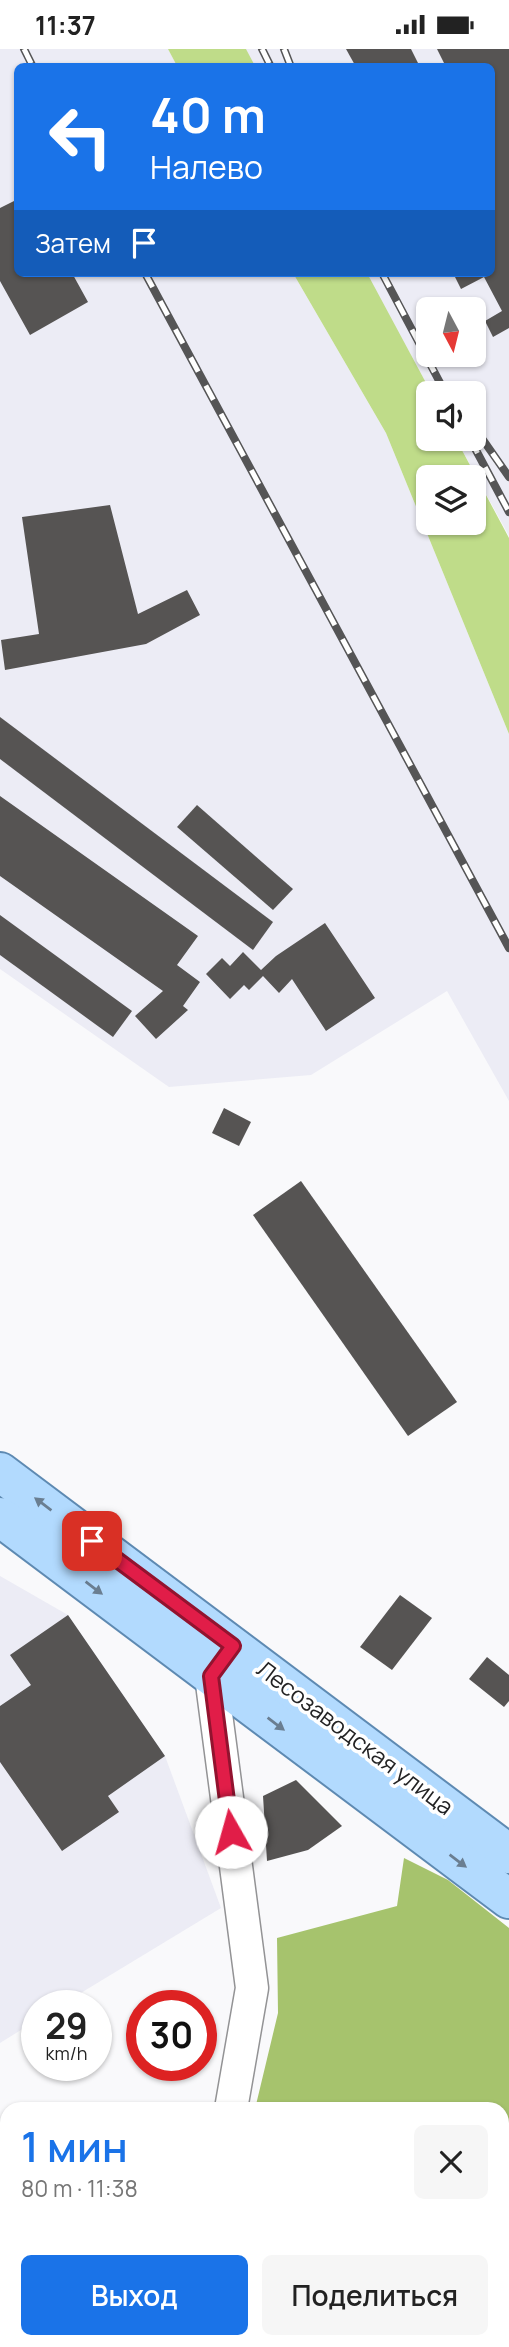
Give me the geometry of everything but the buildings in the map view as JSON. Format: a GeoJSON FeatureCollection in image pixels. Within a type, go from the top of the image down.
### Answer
{"type":"FeatureCollection","features":[{"type":"Feature","properties":{"kind":"main road","name":"Лесозаводская улица"},"geometry":{"type":"LineString","coordinates":[[0,1472],[222,1661],[509,1899]]}},
{"type":"Feature","properties":{"kind":"main road","name":"Лесозаводская улица"},"geometry":{"type":"LineString","coordinates":[[0,1517],[222,1661],[509,1854]]}},
{"type":"Feature","properties":{"kind":"street"},"geometry":{"type":"LineString","coordinates":[[222,1661],[252,1988],[232,2102]]}},
{"type":"Feature","properties":{"kind":"shaded area"},"geometry":{"type":"Polygon","coordinates":[[[0,49],[168,49],[175,63],[14,63],[14,277],[295,277],[386,433],[416,506],[416,535],[428,535],[509,734],[509,1101],[447,991],[311,1075],[169,1087],[0,969],[0,49]]]}},
{"type":"Feature","properties":{"kind":"shaded area"},"geometry":{"type":"Polygon","coordinates":[[[245,49],[509,49],[509,536],[486,494],[486,465],[470,465],[463,451],[486,451],[486,381],[425,381],[417,367],[486,367],[486,297],[416,297],[416,365],[368,277],[495,277],[495,63],[252,63],[245,49]]]}},
{"type":"Feature","properties":{"kind":"shaded area"},"geometry":{"type":"Polygon","coordinates":[[[0,1576],[68,1615],[165,1756],[221,1908],[86,1990],[21,1990],[21,2030],[0,2043],[0,1576]]]}},
{"type":"Feature","properties":{"kind":"green space"},"geometry":{"type":"Polygon","coordinates":[[[168,49],[246,49],[253,63],[175,63],[168,49]]]}},
{"type":"Feature","properties":{"kind":"green space"},"geometry":{"type":"Polygon","coordinates":[[[295,277],[369,277],[425,381],[416,381],[416,451],[462,451],[470,465],[416,465],[416,506],[386,433],[295,277]]]}},
{"type":"Feature","properties":{"kind":"green space"},"geometry":{"type":"Polygon","coordinates":[[[486,495],[509,538],[509,734],[428,535],[486,535],[486,495]]]}},
{"type":"Feature","properties":{"kind":"green space"},"geometry":{"type":"Polygon","coordinates":[[[404,1858],[448,1880],[509,1928],[509,2102],[257,2102],[278,2013],[277,1938],[397,1906],[404,1858]]]}},
{"type":"Feature","properties":{"kind":"railway"},"geometry":{"type":"LineString","coordinates":[[24,49],[31,63]]}},
{"type":"Feature","properties":{"kind":"railway"},"geometry":{"type":"LineString","coordinates":[[262,49],[269,63]]}},
{"type":"Feature","properties":{"kind":"railway"},"geometry":{"type":"LineString","coordinates":[[284,49],[289,63]]}},
{"type":"Feature","properties":{"kind":"railway"},"geometry":{"type":"LineString","coordinates":[[147,277],[509,948]]}},
{"type":"Feature","properties":{"kind":"railway"},"geometry":{"type":"LineString","coordinates":[[384,277],[439,381]]}},
{"type":"Feature","properties":{"kind":"railway"},"geometry":{"type":"LineString","coordinates":[[486,444],[509,477]]}},
{"type":"Feature","properties":{"kind":"railway"},"geometry":{"type":"LineString","coordinates":[[476,451],[509,512]]}},
{"type":"Feature","properties":{"kind":"route"},"geometry":{"type":"LineString","coordinates":[[92,1541],[233,1646],[211,1676],[231,1832]]}}]}
